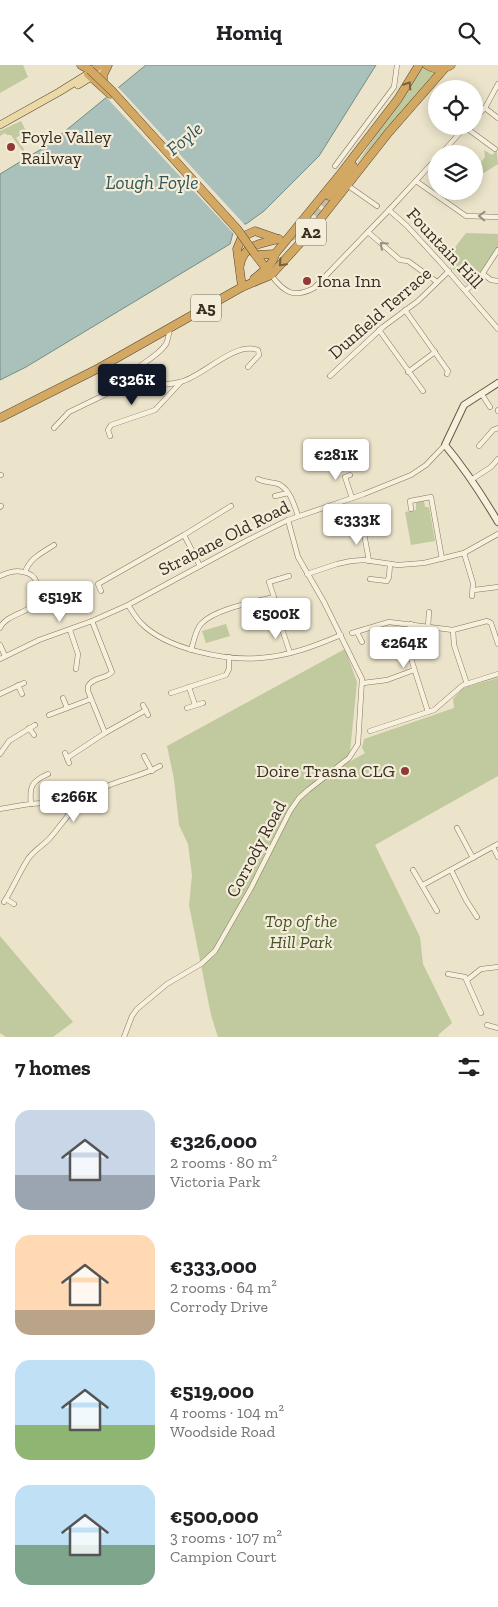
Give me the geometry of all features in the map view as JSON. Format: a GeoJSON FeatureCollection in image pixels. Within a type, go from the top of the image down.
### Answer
{"type":"FeatureCollection","features":[{"type":"Feature","properties":{"kind":"highway"},"geometry":{"type":"LineString","coordinates":[[81,65],[93,73],[118,98],[238,230],[268,272]]}},
{"type":"Feature","properties":{"kind":"highway"},"geometry":{"type":"LineString","coordinates":[[93,73],[103,75],[107,65]]}},
{"type":"Feature","properties":{"kind":"highway","name":"A2"},"geometry":{"type":"LineString","coordinates":[[268,272],[275,254],[342,172],[398,99],[419,65]]}},
{"type":"Feature","properties":{"kind":"highway","name":"A2"},"geometry":{"type":"LineString","coordinates":[[427,65],[438,69],[447,67]]}},
{"type":"Feature","properties":{"kind":"highway","name":"A2"},"geometry":{"type":"LineString","coordinates":[[329,196],[374,151],[447,67]]}},
{"type":"Feature","properties":{"kind":"highway","name":"A2"},"geometry":{"type":"LineString","coordinates":[[268,272],[311,231],[346,181],[366,139]]}},
{"type":"Feature","properties":{"kind":"highway"},"geometry":{"type":"LineString","coordinates":[[236,230],[249,235],[254,252],[240,240],[236,230]]}},
{"type":"Feature","properties":{"kind":"highway","name":"A2"},"geometry":{"type":"LineString","coordinates":[[249,235],[255,231],[280,239],[254,252]]}},
{"type":"Feature","properties":{"kind":"highway"},"geometry":{"type":"LineString","coordinates":[[240,240],[237,249],[242,287]]}},
{"type":"Feature","properties":{"kind":"highway"},"geometry":{"type":"LineString","coordinates":[[239,267],[241,257],[254,252]]}},
{"type":"Feature","properties":{"kind":"highway","name":"A2"},"geometry":{"type":"LineString","coordinates":[[254,252],[275,254]]}},
{"type":"Feature","properties":{"kind":"highway","name":"A5"},"geometry":{"type":"LineString","coordinates":[[0,418],[99,368],[252,283],[268,272]]}},
{"type":"Feature","properties":{"kind":"main road"},"geometry":{"type":"LineString","coordinates":[[0,125],[93,73]]}},
{"type":"Feature","properties":{"kind":"street"},"geometry":{"type":"LineString","coordinates":[[335,166],[394,87],[397,65]]}},
{"type":"Feature","properties":{"kind":"street"},"geometry":{"type":"LineString","coordinates":[[483,111],[498,83]]}},
{"type":"Feature","properties":{"kind":"street"},"geometry":{"type":"LineString","coordinates":[[486,108],[498,118]]}},
{"type":"Feature","properties":{"kind":"street"},"geometry":{"type":"LineString","coordinates":[[449,145],[459,135]]}},
{"type":"Feature","properties":{"kind":"street"},"geometry":{"type":"LineString","coordinates":[[477,135],[495,149]]}},
{"type":"Feature","properties":{"kind":"street"},"geometry":{"type":"LineString","coordinates":[[268,272],[282,288],[290,293],[299,294],[314,288],[428,168]]}},
{"type":"Feature","properties":{"kind":"street"},"geometry":{"type":"LineString","coordinates":[[346,181],[377,206]]}},
{"type":"Feature","properties":{"kind":"street"},"geometry":{"type":"LineString","coordinates":[[416,181],[466,216],[498,217]]}},
{"type":"Feature","properties":{"kind":"street","name":"Fountain Hill"},"geometry":{"type":"LineString","coordinates":[[389,210],[407,226],[449,271],[498,329]]}},
{"type":"Feature","properties":{"kind":"street"},"geometry":{"type":"LineString","coordinates":[[368,232],[400,260],[408,261],[437,282]]}},
{"type":"Feature","properties":{"kind":"street"},"geometry":{"type":"LineString","coordinates":[[466,290],[483,274],[498,250]]}},
{"type":"Feature","properties":{"kind":"street","name":"Dunfield Terrace"},"geometry":{"type":"LineString","coordinates":[[330,376],[379,330],[418,301],[449,271]]}},
{"type":"Feature","properties":{"kind":"street"},"geometry":{"type":"LineString","coordinates":[[483,274],[491,280],[498,281]]}},
{"type":"Feature","properties":{"kind":"street"},"geometry":{"type":"LineString","coordinates":[[405,310],[448,371],[447,373]]}},
{"type":"Feature","properties":{"kind":"street"},"geometry":{"type":"LineString","coordinates":[[125,385],[125,378],[131,371],[157,353],[166,344],[170,328]]}},
{"type":"Feature","properties":{"kind":"street"},"geometry":{"type":"LineString","coordinates":[[379,330],[423,391]]}},
{"type":"Feature","properties":{"kind":"street"},"geometry":{"type":"LineString","coordinates":[[110,436],[108,430],[111,425],[155,410],[181,382],[239,350],[251,347],[258,350],[259,355],[248,367]]}},
{"type":"Feature","properties":{"kind":"street"},"geometry":{"type":"LineString","coordinates":[[408,372],[435,352]]}},
{"type":"Feature","properties":{"kind":"street"},"geometry":{"type":"LineString","coordinates":[[54,428],[69,412],[125,385],[130,387],[181,382]]}},
{"type":"Feature","properties":{"kind":"street","name":"Strabane Old Road"},"geometry":{"type":"LineString","coordinates":[[2,658],[128,605],[288,520],[411,475],[426,465],[445,445],[464,405],[498,383]]}},
{"type":"Feature","properties":{"kind":"street"},"geometry":{"type":"LineString","coordinates":[[481,393],[490,407]]}},
{"type":"Feature","properties":{"kind":"street"},"geometry":{"type":"LineString","coordinates":[[479,446],[493,430],[498,428]]}},
{"type":"Feature","properties":{"kind":"street"},"geometry":{"type":"LineString","coordinates":[[445,445],[482,494],[497,520]]}},
{"type":"Feature","properties":{"kind":"street"},"geometry":{"type":"LineString","coordinates":[[471,480],[491,467],[498,459]]}},
{"type":"Feature","properties":{"kind":"street"},"geometry":{"type":"LineString","coordinates":[[350,475],[345,477],[352,498]]}},
{"type":"Feature","properties":{"kind":"street"},"geometry":{"type":"LineString","coordinates":[[258,479],[262,482],[278,484],[284,487],[298,516]]}},
{"type":"Feature","properties":{"kind":"street"},"geometry":{"type":"LineString","coordinates":[[276,496],[288,493]]}},
{"type":"Feature","properties":{"kind":"street"},"geometry":{"type":"LineString","coordinates":[[411,509],[410,501],[431,497],[442,559]]}},
{"type":"Feature","properties":{"kind":"street"},"geometry":{"type":"LineString","coordinates":[[101,591],[98,584],[231,506]]}},
{"type":"Feature","properties":{"kind":"street","name":"Corrody Road"},"geometry":{"type":"LineString","coordinates":[[124,1037],[137,1009],[167,984],[201,963],[215,951],[252,887],[290,811],[308,790],[356,750],[360,739],[363,683],[341,635],[298,557],[288,520]]}},
{"type":"Feature","properties":{"kind":"street"},"geometry":{"type":"LineString","coordinates":[[363,529],[369,561]]}},
{"type":"Feature","properties":{"kind":"street"},"geometry":{"type":"LineString","coordinates":[[307,574],[337,564],[369,561],[413,565],[442,559],[464,553],[498,534]]}},
{"type":"Feature","properties":{"kind":"street"},"geometry":{"type":"LineString","coordinates":[[184,535],[200,566]]}},
{"type":"Feature","properties":{"kind":"street"},"geometry":{"type":"LineString","coordinates":[[24,572],[29,562],[54,545]]}},
{"type":"Feature","properties":{"kind":"street"},"geometry":{"type":"LineString","coordinates":[[464,553],[472,578],[474,590],[472,596]]}},
{"type":"Feature","properties":{"kind":"street"},"geometry":{"type":"LineString","coordinates":[[370,579],[387,581],[390,563]]}},
{"type":"Feature","properties":{"kind":"street"},"geometry":{"type":"LineString","coordinates":[[0,576],[17,571],[32,575],[36,580],[40,593],[36,603],[28,610],[9,617],[0,629]]}},
{"type":"Feature","properties":{"kind":"street"},"geometry":{"type":"LineString","coordinates":[[191,649],[202,623],[222,611],[274,597],[269,582],[289,576]]}},
{"type":"Feature","properties":{"kind":"street"},"geometry":{"type":"LineString","coordinates":[[40,593],[60,593],[77,584]]}},
{"type":"Feature","properties":{"kind":"street"},"geometry":{"type":"LineString","coordinates":[[474,590],[498,587]]}},
{"type":"Feature","properties":{"kind":"street"},"geometry":{"type":"LineString","coordinates":[[128,605],[142,624],[158,635],[191,649],[229,657],[259,658],[290,653],[308,649],[341,635]]}},
{"type":"Feature","properties":{"kind":"street"},"geometry":{"type":"LineString","coordinates":[[428,612],[428,627]]}},
{"type":"Feature","properties":{"kind":"street"},"geometry":{"type":"LineString","coordinates":[[279,620],[290,653]]}},
{"type":"Feature","properties":{"kind":"street"},"geometry":{"type":"LineString","coordinates":[[92,621],[112,672],[89,683],[88,691],[105,733]]}},
{"type":"Feature","properties":{"kind":"street"},"geometry":{"type":"LineString","coordinates":[[362,642],[354,632],[389,622],[453,630],[490,621],[498,644]]}},
{"type":"Feature","properties":{"kind":"street"},"geometry":{"type":"LineString","coordinates":[[411,624],[407,646],[428,712]]}},
{"type":"Feature","properties":{"kind":"street"},"geometry":{"type":"LineString","coordinates":[[70,630],[78,654],[76,669]]}},
{"type":"Feature","properties":{"kind":"street"},"geometry":{"type":"LineString","coordinates":[[453,630],[454,645],[467,684]]}},
{"type":"Feature","properties":{"kind":"street"},"geometry":{"type":"LineString","coordinates":[[0,645],[2,658]]}},
{"type":"Feature","properties":{"kind":"street"},"geometry":{"type":"LineString","coordinates":[[171,693],[226,675],[229,669],[229,657]]}},
{"type":"Feature","properties":{"kind":"street"},"geometry":{"type":"LineString","coordinates":[[363,683],[386,680],[414,670]]}},
{"type":"Feature","properties":{"kind":"street"},"geometry":{"type":"LineString","coordinates":[[370,731],[434,710],[459,688],[498,674]]}},
{"type":"Feature","properties":{"kind":"street"},"geometry":{"type":"LineString","coordinates":[[0,694],[24,683]]}},
{"type":"Feature","properties":{"kind":"street"},"geometry":{"type":"LineString","coordinates":[[18,685],[22,694]]}},
{"type":"Feature","properties":{"kind":"street"},"geometry":{"type":"LineString","coordinates":[[189,687],[195,705]]}},
{"type":"Feature","properties":{"kind":"street"},"geometry":{"type":"LineString","coordinates":[[64,698],[67,708]]}},
{"type":"Feature","properties":{"kind":"street"},"geometry":{"type":"LineString","coordinates":[[49,715],[91,699]]}},
{"type":"Feature","properties":{"kind":"street"},"geometry":{"type":"LineString","coordinates":[[187,707],[203,703]]}},
{"type":"Feature","properties":{"kind":"street"},"geometry":{"type":"LineString","coordinates":[[143,705],[148,715]]}},
{"type":"Feature","properties":{"kind":"street"},"geometry":{"type":"LineString","coordinates":[[64,753],[68,761],[105,733],[146,710]]}},
{"type":"Feature","properties":{"kind":"street"},"geometry":{"type":"LineString","coordinates":[[375,722],[377,728]]}},
{"type":"Feature","properties":{"kind":"street"},"geometry":{"type":"LineString","coordinates":[[0,754],[8,741],[35,725]]}},
{"type":"Feature","properties":{"kind":"street"},"geometry":{"type":"LineString","coordinates":[[29,728],[34,735]]}},
{"type":"Feature","properties":{"kind":"street"},"geometry":{"type":"LineString","coordinates":[[144,756],[152,771]]}},
{"type":"Feature","properties":{"kind":"street"},"geometry":{"type":"LineString","coordinates":[[14,904],[5,901],[30,857],[49,839],[79,803],[92,793],[114,782],[136,777],[160,766]]}},
{"type":"Feature","properties":{"kind":"street"},"geometry":{"type":"LineString","coordinates":[[31,804],[30,793],[32,784],[46,773]]}},
{"type":"Feature","properties":{"kind":"street"},"geometry":{"type":"LineString","coordinates":[[0,809],[31,804],[58,805],[69,813]]}},
{"type":"Feature","properties":{"kind":"street"},"geometry":{"type":"LineString","coordinates":[[457,828],[473,858]]}},
{"type":"Feature","properties":{"kind":"street"},"geometry":{"type":"LineString","coordinates":[[423,885],[498,844]]}},
{"type":"Feature","properties":{"kind":"street"},"geometry":{"type":"LineString","coordinates":[[493,847],[498,857]]}},
{"type":"Feature","properties":{"kind":"street"},"geometry":{"type":"LineString","coordinates":[[413,870],[436,911]]}},
{"type":"Feature","properties":{"kind":"street"},"geometry":{"type":"LineString","coordinates":[[451,870],[466,900],[478,917]]}},
{"type":"Feature","properties":{"kind":"street"},"geometry":{"type":"LineString","coordinates":[[467,980],[481,969],[498,967]]}},
{"type":"Feature","properties":{"kind":"street"},"geometry":{"type":"LineString","coordinates":[[448,974],[460,975],[467,980],[481,1013]]}},
{"type":"Feature","properties":{"kind":"street"},"geometry":{"type":"LineString","coordinates":[[487,1025],[498,1028]]}},
{"type":"Feature","properties":{"kind":"green space"},"geometry":{"type":"Polygon","coordinates":[[[0,65],[23,65],[28,77],[0,93],[0,65]]]}},
{"type":"Feature","properties":{"kind":"green space"},"geometry":{"type":"Polygon","coordinates":[[[422,65],[429,71],[436,73],[428,80],[356,165],[422,65]]]}},
{"type":"Feature","properties":{"kind":"green space"},"geometry":{"type":"Polygon","coordinates":[[[21,121],[26,131],[16,138],[24,149],[23,152],[11,135],[5,133],[0,136],[0,131],[21,121]]]}},
{"type":"Feature","properties":{"kind":"green space"},"geometry":{"type":"Polygon","coordinates":[[[484,150],[492,155],[497,152],[498,164],[483,173],[483,160],[485,157],[484,150]]]}},
{"type":"Feature","properties":{"kind":"green space"},"geometry":{"type":"Polygon","coordinates":[[[466,233],[498,234],[498,246],[471,285],[467,285],[441,255],[448,249],[453,250],[466,233]]]}},
{"type":"Feature","properties":{"kind":"green space"},"geometry":{"type":"Polygon","coordinates":[[[424,500],[425,507],[429,507],[435,541],[411,545],[405,512],[416,510],[416,503],[424,500]]]}},
{"type":"Feature","properties":{"kind":"green space"},"geometry":{"type":"Polygon","coordinates":[[[226,624],[230,636],[206,643],[202,631],[226,624]]]}},
{"type":"Feature","properties":{"kind":"green space","name":"Top of the Hill Park"},"geometry":{"type":"Polygon","coordinates":[[[345,649],[357,682],[349,762],[365,753],[362,748],[364,739],[454,708],[453,699],[463,688],[498,678],[498,776],[375,845],[420,937],[423,964],[452,1023],[438,1035],[439,1037],[218,1037],[211,1015],[189,905],[192,875],[188,844],[179,825],[174,779],[167,746],[345,649]]]}},
{"type":"Feature","properties":{"kind":"green space"},"geometry":{"type":"Polygon","coordinates":[[[0,936],[73,1022],[53,1037],[6,1037],[0,1033],[0,936]]]}},
{"type":"Feature","properties":{"kind":"water","name":"Lough Foyle"},"geometry":{"type":"Polygon","coordinates":[[[146,65],[376,65],[319,156],[264,211],[246,224],[242,224],[233,233],[230,244],[26,367],[0,380],[0,174],[48,145],[146,65]]]}},
{"type":"Feature","properties":{"kind":"pier"},"geometry":{"type":"Polygon","coordinates":[[[117,86],[244,224],[245,226],[235,235],[105,96],[117,86]]]}},
{"type":"Feature","properties":{"kind":"tunnel"},"geometry":{"type":"LineString","coordinates":[[288,238],[297,235],[329,196]]}},
{"type":"Feature","properties":{"kind":"place","name":"Foyle Valley Railway"},"geometry":{"type":"Point","coordinates":[11,147]}},
{"type":"Feature","properties":{"kind":"place","name":"Iona Inn"},"geometry":{"type":"Point","coordinates":[307,281]}},
{"type":"Feature","properties":{"kind":"place","name":"Doire Trasna CLG"},"geometry":{"type":"Point","coordinates":[405,771]}},
{"type":"Feature","properties":{"kind":"water label","name":"Foyle"},"geometry":{"type":"Point","coordinates":[184,138]}}]}
